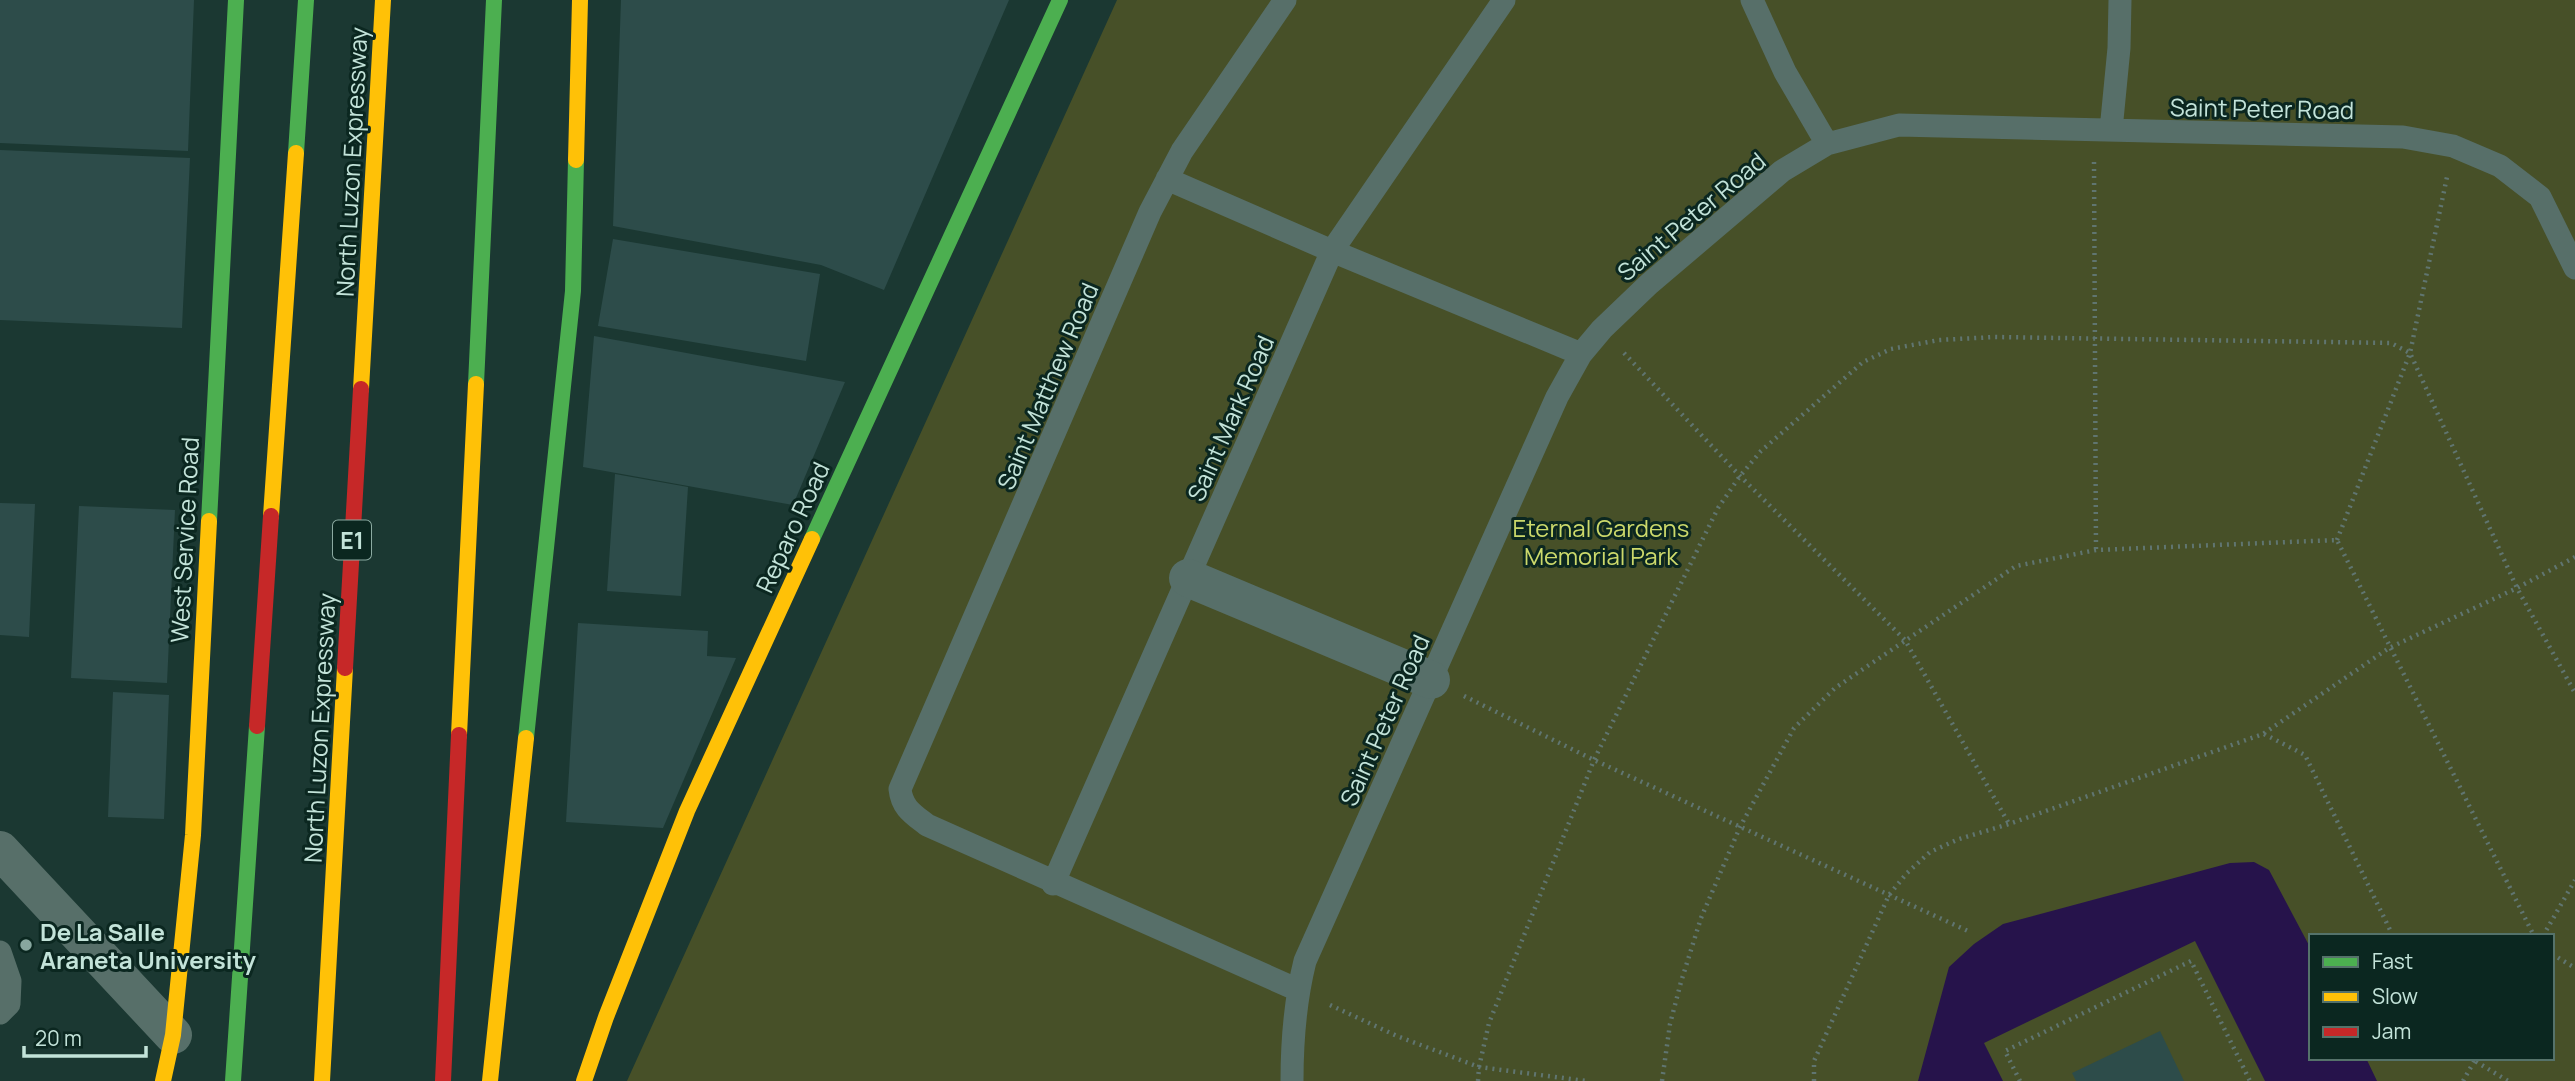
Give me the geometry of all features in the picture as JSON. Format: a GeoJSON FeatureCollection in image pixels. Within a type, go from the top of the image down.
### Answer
{"type":"FeatureCollection","features":[{"type":"Feature","properties":{"kind":"main road","name":"West Service Road"},"geometry":{"type":"LineString","coordinates":[[163,1081],[173,1035],[193,835],[236,0]]}},
{"type":"Feature","properties":{"kind":"main road"},"geometry":{"type":"LineString","coordinates":[[233,1081],[306,0]]}},
{"type":"Feature","properties":{"kind":"main road","name":"North Luzon Expressway"},"geometry":{"type":"LineString","coordinates":[[322,1081],[383,0]]}},
{"type":"Feature","properties":{"kind":"main road"},"geometry":{"type":"LineString","coordinates":[[443,1081],[494,0]]}},
{"type":"Feature","properties":{"kind":"main road"},"geometry":{"type":"LineString","coordinates":[[490,1081],[573,291],[580,0]]}},
{"type":"Feature","properties":{"kind":"main road","name":"Reparo Road"},"geometry":{"type":"LineString","coordinates":[[584,1081],[606,1017],[687,811],[1060,0]]}},
{"type":"Feature","properties":{"kind":"street"},"geometry":{"type":"LineString","coordinates":[[1188,578],[1431,680]]}},
{"type":"Feature","properties":{"kind":"street"},"geometry":{"type":"LineString","coordinates":[[0,850],[173,1035]]}},
{"type":"Feature","properties":{"kind":"lane","name":"Saint Matthew Road"},"geometry":{"type":"LineString","coordinates":[[1053,884],[927,825],[901,801],[900,789],[1167,179],[1182,151],[1284,0]]}},
{"type":"Feature","properties":{"kind":"lane","name":"Saint Mark Road"},"geometry":{"type":"LineString","coordinates":[[1053,884],[1332,251],[1504,0]]}},
{"type":"Feature","properties":{"kind":"lane"},"geometry":{"type":"LineString","coordinates":[[1752,0],[1785,72],[1826,144]]}},
{"type":"Feature","properties":{"kind":"lane"},"geometry":{"type":"LineString","coordinates":[[2112,130],[2120,0]]}},
{"type":"Feature","properties":{"kind":"lane","name":"Saint Peter Road"},"geometry":{"type":"LineString","coordinates":[[1292,1081],[1292,1041],[1298,990],[1305,961],[1557,397],[1581,354],[1602,329],[1649,284],[1783,172],[1826,144],[1899,125],[2403,137],[2453,146],[2500,166],[2540,197],[2575,268]]}},
{"type":"Feature","properties":{"kind":"lane"},"geometry":{"type":"LineString","coordinates":[[1167,179],[1581,354]]}},
{"type":"Feature","properties":{"kind":"lane"},"geometry":{"type":"LineString","coordinates":[[1053,884],[1298,990]]}},
{"type":"Feature","properties":{"kind":"lane"},"geometry":{"type":"LineString","coordinates":[[0,952],[10,981],[9,1004],[0,1013]]}},
{"type":"Feature","properties":{"kind":"path"},"geometry":{"type":"LineString","coordinates":[[2095,550],[2094,159],[2112,130]]}},
{"type":"Feature","properties":{"kind":"path"},"geometry":{"type":"LineString","coordinates":[[2453,146],[2410,353],[2337,540],[2533,934]]}},
{"type":"Feature","properties":{"kind":"path"},"geometry":{"type":"LineString","coordinates":[[1602,329],[1740,477],[1905,640],[2009,824]]}},
{"type":"Feature","properties":{"kind":"path"},"geometry":{"type":"LineString","coordinates":[[1478,1081],[1489,1023],[1594,760],[1718,508],[1761,451],[1863,362],[1891,349],[1939,340],[1995,337],[2390,342],[2410,353],[2517,588],[2575,693]]}},
{"type":"Feature","properties":{"kind":"path"},"geometry":{"type":"LineString","coordinates":[[1662,1081],[1670,1024],[1681,982],[1701,918],[1740,827],[1794,728],[1835,688],[2016,566],[2095,550],[2337,540]]}},
{"type":"Feature","properties":{"kind":"path"},"geometry":{"type":"LineString","coordinates":[[1814,1081],[1814,1061],[1889,895],[1907,873],[1930,852],[1959,839],[2009,824],[2263,734],[2389,648],[2517,588],[2575,557]]}},
{"type":"Feature","properties":{"kind":"path"},"geometry":{"type":"LineString","coordinates":[[1431,680],[1594,760],[1968,931]]}},
{"type":"Feature","properties":{"kind":"path"},"geometry":{"type":"LineString","coordinates":[[2263,734],[2305,755],[2392,934]]}},
{"type":"Feature","properties":{"kind":"path"},"geometry":{"type":"LineString","coordinates":[[2544,934],[2575,880]]}},
{"type":"Feature","properties":{"kind":"path"},"geometry":{"type":"LineString","coordinates":[[2554,955],[2575,968]]}},
{"type":"Feature","properties":{"kind":"path"},"geometry":{"type":"LineString","coordinates":[[2020,1081],[2005,1051],[2190,961],[2249,1081]]}},
{"type":"Feature","properties":{"kind":"path"},"geometry":{"type":"LineString","coordinates":[[1298,990],[1397,1036],[1479,1067],[1586,1081]]}},
{"type":"Feature","properties":{"kind":"path"},"geometry":{"type":"LineString","coordinates":[[2463,1081],[2474,1060]]}},
{"type":"Feature","properties":{"kind":"path"},"geometry":{"type":"LineString","coordinates":[[2476,1060],[2508,1081]]}},
{"type":"Feature","properties":{"kind":"green space","name":"Eternal Gardens Memorial Park"},"geometry":{"type":"Polygon","coordinates":[[[1117,0],[2575,0],[2575,1081],[627,1081],[1117,0]]]}},
{"type":"Feature","properties":{"kind":"shaded area"},"geometry":{"type":"Polygon","coordinates":[[[2254,862],[2269,870],[2309,945],[2309,1060],[2367,1060],[2377,1081],[2265,1081],[2195,941],[1984,1043],[2003,1081],[1918,1081],[1949,967],[1974,944],[2003,924],[2230,863],[2254,862]]]}},
{"type":"Feature","properties":{"kind":"building"},"geometry":{"type":"Polygon","coordinates":[[[0,0],[194,0],[188,151],[0,143],[0,0]]]}},
{"type":"Feature","properties":{"kind":"building"},"geometry":{"type":"Polygon","coordinates":[[[621,0],[1009,0],[884,290],[821,265],[613,226],[621,0]]]}},
{"type":"Feature","properties":{"kind":"building"},"geometry":{"type":"Polygon","coordinates":[[[0,150],[190,158],[182,328],[0,320],[0,150]]]}},
{"type":"Feature","properties":{"kind":"building"},"geometry":{"type":"Polygon","coordinates":[[[613,239],[820,274],[806,361],[598,326],[613,239]]]}},
{"type":"Feature","properties":{"kind":"building"},"geometry":{"type":"Polygon","coordinates":[[[594,336],[845,382],[793,505],[583,467],[594,336]]]}},
{"type":"Feature","properties":{"kind":"building"},"geometry":{"type":"Polygon","coordinates":[[[615,474],[688,487],[681,596],[607,591],[615,474]]]}},
{"type":"Feature","properties":{"kind":"building"},"geometry":{"type":"Polygon","coordinates":[[[0,503],[35,504],[29,637],[0,635],[0,503]]]}},
{"type":"Feature","properties":{"kind":"building"},"geometry":{"type":"Polygon","coordinates":[[[79,506],[175,510],[167,683],[71,678],[79,506]]]}},
{"type":"Feature","properties":{"kind":"building"},"geometry":{"type":"Polygon","coordinates":[[[578,623],[708,631],[707,656],[736,658],[663,828],[566,822],[578,623]]]}},
{"type":"Feature","properties":{"kind":"building"},"geometry":{"type":"Polygon","coordinates":[[[113,692],[169,695],[164,819],[108,817],[113,692]]]}},
{"type":"Feature","properties":{"kind":"building"},"geometry":{"type":"Polygon","coordinates":[[[2160,1031],[2184,1081],[2076,1081],[2072,1073],[2160,1031]]]}},
{"type":"Feature","properties":{"kind":"traffic: fast"},"geometry":{"type":"LineString","coordinates":[[209,521],[236,0]]}},
{"type":"Feature","properties":{"kind":"traffic: fast"},"geometry":{"type":"LineString","coordinates":[[296,153],[306,0]]}},
{"type":"Feature","properties":{"kind":"traffic: fast"},"geometry":{"type":"LineString","coordinates":[[476,384],[494,0]]}},
{"type":"Feature","properties":{"kind":"traffic: fast"},"geometry":{"type":"LineString","coordinates":[[812,539],[1060,0]]}},
{"type":"Feature","properties":{"kind":"traffic: fast"},"geometry":{"type":"LineString","coordinates":[[526,738],[573,291],[576,160]]}},
{"type":"Feature","properties":{"kind":"traffic: fast"},"geometry":{"type":"LineString","coordinates":[[233,1081],[257,726]]}},
{"type":"Feature","properties":{"kind":"traffic: slow"},"geometry":{"type":"LineString","coordinates":[[361,389],[383,0]]}},
{"type":"Feature","properties":{"kind":"traffic: slow"},"geometry":{"type":"LineString","coordinates":[[576,160],[580,0]]}},
{"type":"Feature","properties":{"kind":"traffic: slow"},"geometry":{"type":"LineString","coordinates":[[271,516],[296,153]]}},
{"type":"Feature","properties":{"kind":"traffic: slow"},"geometry":{"type":"LineString","coordinates":[[459,735],[476,384]]}},
{"type":"Feature","properties":{"kind":"traffic: slow"},"geometry":{"type":"LineString","coordinates":[[163,1081],[173,1035],[193,835],[209,521]]}},
{"type":"Feature","properties":{"kind":"traffic: slow"},"geometry":{"type":"LineString","coordinates":[[584,1081],[606,1017],[687,811],[812,539]]}},
{"type":"Feature","properties":{"kind":"traffic: slow"},"geometry":{"type":"LineString","coordinates":[[322,1081],[345,668]]}},
{"type":"Feature","properties":{"kind":"traffic: slow"},"geometry":{"type":"LineString","coordinates":[[490,1081],[526,738]]}},
{"type":"Feature","properties":{"kind":"traffic: jam"},"geometry":{"type":"LineString","coordinates":[[345,668],[361,389]]}},
{"type":"Feature","properties":{"kind":"traffic: jam"},"geometry":{"type":"LineString","coordinates":[[257,726],[271,516]]}},
{"type":"Feature","properties":{"kind":"traffic: jam"},"geometry":{"type":"LineString","coordinates":[[443,1081],[459,735]]}},
{"type":"Feature","properties":{"kind":"place","name":"De La Salle Araneta University"},"geometry":{"type":"Point","coordinates":[26,945]}}]}
